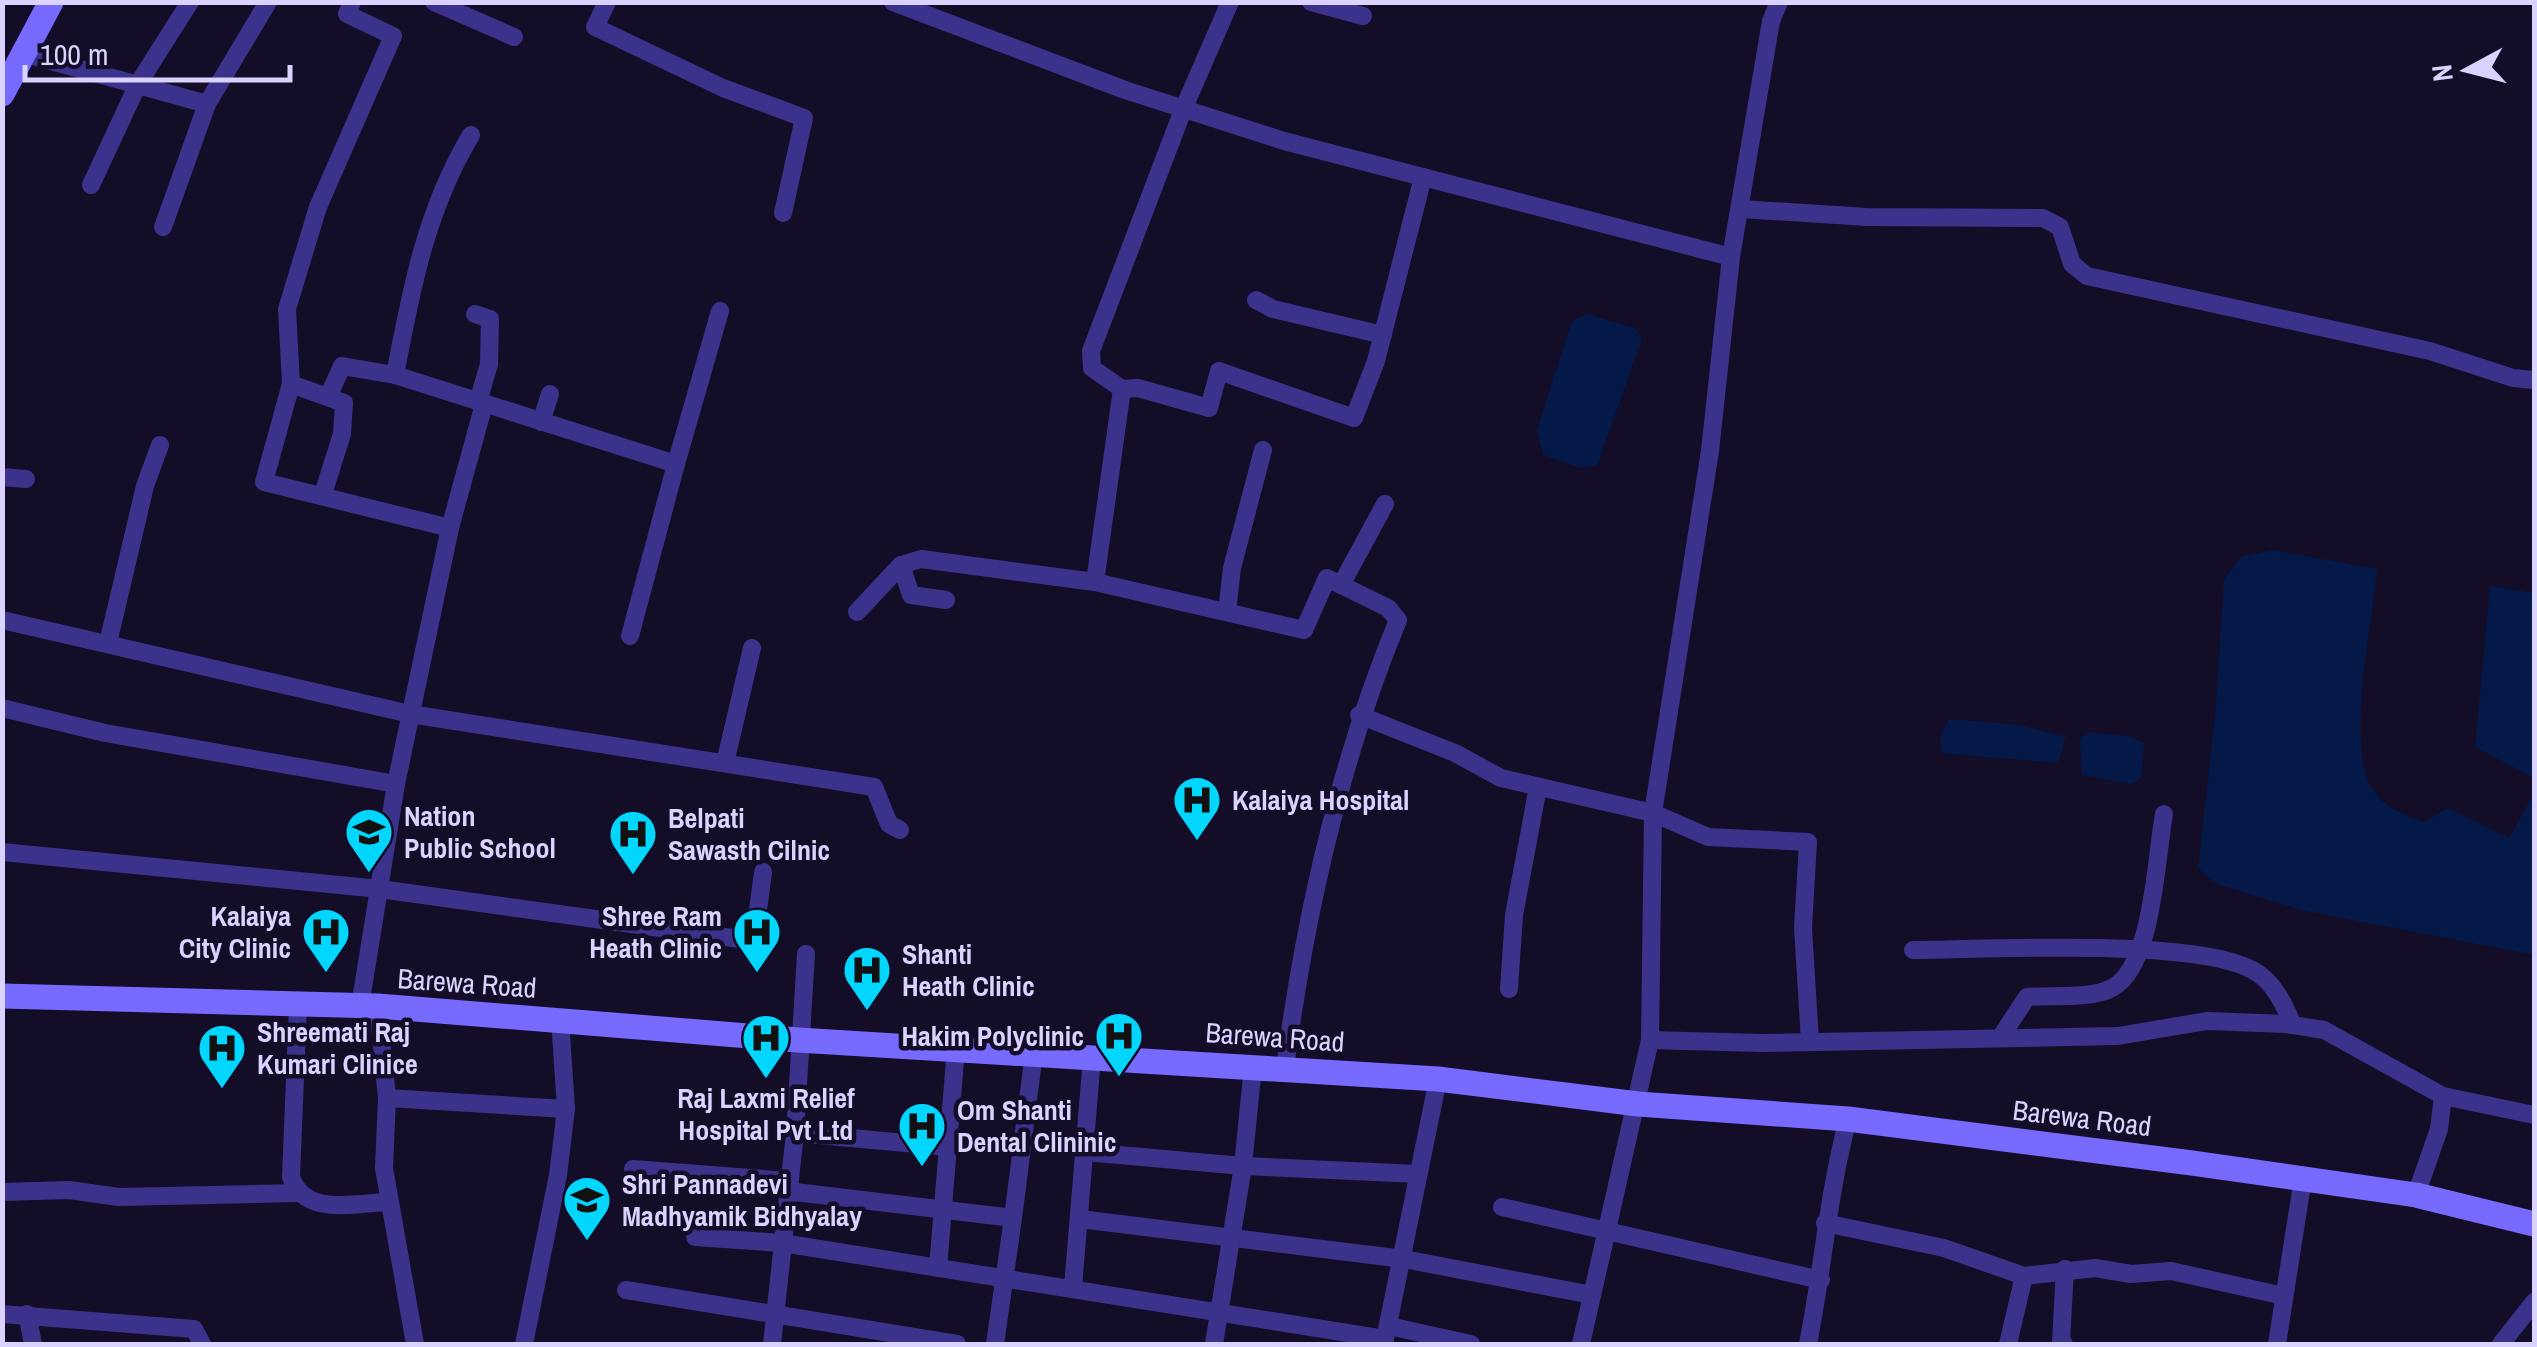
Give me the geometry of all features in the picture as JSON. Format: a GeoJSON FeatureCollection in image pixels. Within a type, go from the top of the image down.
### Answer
{"type":"FeatureCollection","features":[{"type":"Feature","properties":{"kind":"main road"},"geometry":{"type":"LineString","coordinates":[[5,83],[26,54],[51,2]]}},
{"type":"Feature","properties":{"kind":"main road","name":"Barewa Road"},"geometry":{"type":"LineString","coordinates":[[2,996],[369,1006],[798,1040],[1438,1079],[1638,1104],[1848,1119],[2303,1178],[2416,1195],[2533,1219]]}},
{"type":"Feature","properties":{"kind":"street"},"geometry":{"type":"LineString","coordinates":[[90,185],[138,84],[190,2]]}},
{"type":"Feature","properties":{"kind":"street"},"geometry":{"type":"LineString","coordinates":[[163,227],[207,104],[268,2]]}},
{"type":"Feature","properties":{"kind":"street"},"geometry":{"type":"LineString","coordinates":[[352,2],[347,14],[393,36],[318,207],[288,309],[291,384],[264,482],[450,528]]}},
{"type":"Feature","properties":{"kind":"street"},"geometry":{"type":"LineString","coordinates":[[434,2],[514,38]]}},
{"type":"Feature","properties":{"kind":"street"},"geometry":{"type":"LineString","coordinates":[[607,2],[595,27],[723,88],[804,118],[783,213]]}},
{"type":"Feature","properties":{"kind":"street"},"geometry":{"type":"LineString","coordinates":[[892,2],[1182,110],[1423,178],[1731,257]]}},
{"type":"Feature","properties":{"kind":"street"},"geometry":{"type":"LineString","coordinates":[[1230,2],[1182,110],[1092,351],[1092,368],[1122,389],[1138,388],[1210,408],[1219,371],[1354,418],[1382,335],[1423,178]]}},
{"type":"Feature","properties":{"kind":"street"},"geometry":{"type":"LineString","coordinates":[[1311,2],[1363,16]]}},
{"type":"Feature","properties":{"kind":"street"},"geometry":{"type":"LineString","coordinates":[[1581,1344],[1650,1040],[1653,813],[1710,451],[1731,257],[1770,21],[1779,2]]}},
{"type":"Feature","properties":{"kind":"street"},"geometry":{"type":"LineString","coordinates":[[26,54],[207,104]]}},
{"type":"Feature","properties":{"kind":"street"},"geometry":{"type":"LineString","coordinates":[[395,375],[422,242],[452,166],[471,135]]}},
{"type":"Feature","properties":{"kind":"street"},"geometry":{"type":"LineString","coordinates":[[1741,209],[1868,217],[2044,218],[2060,227],[2072,264],[2087,276],[2430,351],[2514,378],[2534,380]]}},
{"type":"Feature","properties":{"kind":"street"},"geometry":{"type":"LineString","coordinates":[[1256,300],[1273,309],[1382,335]]}},
{"type":"Feature","properties":{"kind":"street"},"geometry":{"type":"LineString","coordinates":[[630,636],[720,311]]}},
{"type":"Feature","properties":{"kind":"street"},"geometry":{"type":"LineString","coordinates":[[416,1344],[388,1202],[384,1168],[386,1098],[369,1006],[380,889],[396,784],[488,364],[490,319],[475,314]]}},
{"type":"Feature","properties":{"kind":"street"},"geometry":{"type":"LineString","coordinates":[[328,398],[342,366],[395,375],[676,464]]}},
{"type":"Feature","properties":{"kind":"street"},"geometry":{"type":"LineString","coordinates":[[291,384],[344,403],[342,434],[323,494]]}},
{"type":"Feature","properties":{"kind":"street"},"geometry":{"type":"LineString","coordinates":[[1095,582],[1122,389]]}},
{"type":"Feature","properties":{"kind":"street"},"geometry":{"type":"LineString","coordinates":[[541,422],[550,394]]}},
{"type":"Feature","properties":{"kind":"street"},"geometry":{"type":"LineString","coordinates":[[108,642],[145,486],[160,445]]}},
{"type":"Feature","properties":{"kind":"street"},"geometry":{"type":"LineString","coordinates":[[1226,612],[1232,568],[1263,450]]}},
{"type":"Feature","properties":{"kind":"street"},"geometry":{"type":"LineString","coordinates":[[2,478],[26,479]]}},
{"type":"Feature","properties":{"kind":"street"},"geometry":{"type":"LineString","coordinates":[[1341,585],[1385,504]]}},
{"type":"Feature","properties":{"kind":"street"},"geometry":{"type":"LineString","coordinates":[[856,612],[901,565],[920,560],[1095,582],[1304,630],[1326,578],[1388,608],[1398,620],[1359,715],[1300,947],[1285,1068]]}},
{"type":"Feature","properties":{"kind":"street"},"geometry":{"type":"LineString","coordinates":[[901,565],[911,594],[946,600]]}},
{"type":"Feature","properties":{"kind":"street"},"geometry":{"type":"LineString","coordinates":[[2,620],[410,714],[874,787],[889,824],[900,830]]}},
{"type":"Feature","properties":{"kind":"street"},"geometry":{"type":"LineString","coordinates":[[725,763],[752,648]]}},
{"type":"Feature","properties":{"kind":"street"},"geometry":{"type":"LineString","coordinates":[[2,708],[123,736],[396,784]]}},
{"type":"Feature","properties":{"kind":"street"},"geometry":{"type":"LineString","coordinates":[[1359,715],[1456,753],[1500,778],[1653,813],[1708,836],[1808,842],[1803,928],[1810,1041]]}},
{"type":"Feature","properties":{"kind":"street"},"geometry":{"type":"LineString","coordinates":[[1509,989],[1514,915],[1538,787]]}},
{"type":"Feature","properties":{"kind":"street"},"geometry":{"type":"LineString","coordinates":[[2000,1038],[2027,996],[2110,990],[2133,972],[2141,949],[2164,814]]}},
{"type":"Feature","properties":{"kind":"street"},"geometry":{"type":"LineString","coordinates":[[2,852],[380,889],[754,940],[763,872]]}},
{"type":"Feature","properties":{"kind":"street"},"geometry":{"type":"LineString","coordinates":[[1914,950],[2141,949],[2237,963],[2260,974],[2280,998],[2293,1025]]}},
{"type":"Feature","properties":{"kind":"street"},"geometry":{"type":"LineString","coordinates":[[772,1344],[795,1133],[806,954]]}},
{"type":"Feature","properties":{"kind":"street"},"geometry":{"type":"LineString","coordinates":[[297,1194],[292,1177],[298,1005]]}},
{"type":"Feature","properties":{"kind":"street"},"geometry":{"type":"LineString","coordinates":[[524,1344],[558,1175],[566,1109],[560,1020]]}},
{"type":"Feature","properties":{"kind":"street"},"geometry":{"type":"LineString","coordinates":[[1650,1040],[2118,1036],[2207,1021],[2293,1025],[2324,1030],[2443,1096],[2534,1116]]}},
{"type":"Feature","properties":{"kind":"street"},"geometry":{"type":"LineString","coordinates":[[938,1268],[956,1048]]}},
{"type":"Feature","properties":{"kind":"street"},"geometry":{"type":"LineString","coordinates":[[995,1344],[1034,1053]]}},
{"type":"Feature","properties":{"kind":"street"},"geometry":{"type":"LineString","coordinates":[[1072,1286],[1092,1056]]}},
{"type":"Feature","properties":{"kind":"street"},"geometry":{"type":"LineString","coordinates":[[1214,1344],[1243,1166],[1252,1066]]}},
{"type":"Feature","properties":{"kind":"street"},"geometry":{"type":"LineString","coordinates":[[1386,1336],[1438,1079]]}},
{"type":"Feature","properties":{"kind":"street"},"geometry":{"type":"LineString","coordinates":[[2416,1195],[2439,1129],[2443,1096]]}},
{"type":"Feature","properties":{"kind":"street"},"geometry":{"type":"LineString","coordinates":[[386,1098],[566,1109]]}},
{"type":"Feature","properties":{"kind":"street"},"geometry":{"type":"LineString","coordinates":[[1808,1344],[1827,1252],[1825,1224],[1848,1119]]}},
{"type":"Feature","properties":{"kind":"street"},"geometry":{"type":"LineString","coordinates":[[795,1133],[950,1146]]}},
{"type":"Feature","properties":{"kind":"street"},"geometry":{"type":"LineString","coordinates":[[1084,1152],[1243,1166],[1418,1174]]}},
{"type":"Feature","properties":{"kind":"street"},"geometry":{"type":"LineString","coordinates":[[633,1169],[1013,1218]]}},
{"type":"Feature","properties":{"kind":"street"},"geometry":{"type":"LineString","coordinates":[[2277,1344],[2303,1178]]}},
{"type":"Feature","properties":{"kind":"street"},"geometry":{"type":"LineString","coordinates":[[2,1192],[68,1190],[119,1197],[297,1194],[312,1204],[388,1202]]}},
{"type":"Feature","properties":{"kind":"street"},"geometry":{"type":"LineString","coordinates":[[1502,1207],[1821,1280]]}},
{"type":"Feature","properties":{"kind":"street"},"geometry":{"type":"LineString","coordinates":[[1080,1219],[1404,1259],[1592,1295]]}},
{"type":"Feature","properties":{"kind":"street"},"geometry":{"type":"LineString","coordinates":[[1825,1224],[1944,1248],[2024,1276],[2065,1269],[2095,1268],[2130,1274],[2171,1271],[2284,1296]]}},
{"type":"Feature","properties":{"kind":"street"},"geometry":{"type":"LineString","coordinates":[[695,1238],[782,1244],[1072,1286],[1218,1313],[1470,1344]]}},
{"type":"Feature","properties":{"kind":"street"},"geometry":{"type":"LineString","coordinates":[[2064,1344],[2060,1342],[2065,1269]]}},
{"type":"Feature","properties":{"kind":"street"},"geometry":{"type":"LineString","coordinates":[[2008,1344],[2024,1276]]}},
{"type":"Feature","properties":{"kind":"street"},"geometry":{"type":"LineString","coordinates":[[626,1290],[957,1344]]}},
{"type":"Feature","properties":{"kind":"street"},"geometry":{"type":"LineString","coordinates":[[2501,1344],[2534,1302]]}},
{"type":"Feature","properties":{"kind":"street"},"geometry":{"type":"LineString","coordinates":[[2,1314],[194,1329],[202,1344]]}},
{"type":"Feature","properties":{"kind":"street"},"geometry":{"type":"LineString","coordinates":[[28,1314],[33,1344]]}},
{"type":"Feature","properties":{"kind":"water"},"geometry":{"type":"Polygon","coordinates":[[[1587,314],[1637,329],[1642,339],[1597,466],[1580,468],[1543,455],[1537,430],[1572,321],[1587,314]]]}},
{"type":"Feature","properties":{"kind":"water"},"geometry":{"type":"Polygon","coordinates":[[[2273,550],[2377,569],[2363,679],[2361,738],[2369,783],[2379,798],[2424,822],[2448,808],[2509,838],[2534,793],[2534,955],[2301,910],[2214,883],[2198,868],[2215,717],[2224,580],[2241,557],[2273,550]]]}},
{"type":"Feature","properties":{"kind":"water"},"geometry":{"type":"Polygon","coordinates":[[[2490,586],[2534,593],[2534,778],[2475,747],[2490,586]]]}},
{"type":"Feature","properties":{"kind":"water"},"geometry":{"type":"Polygon","coordinates":[[[1949,719],[2019,725],[2066,737],[2058,763],[1942,753],[1940,737],[1949,719]]]}},
{"type":"Feature","properties":{"kind":"water"},"geometry":{"type":"Polygon","coordinates":[[[2088,732],[2129,736],[2144,743],[2141,778],[2132,784],[2082,775],[2080,740],[2088,732]]]}},
{"type":"Feature","properties":{"kind":"place","name":"Kalaiya Hospital"},"geometry":{"type":"Point","coordinates":[1197,842]}},
{"type":"Feature","properties":{"kind":"place","name":"Nation Public School"},"geometry":{"type":"Point","coordinates":[369,874]}},
{"type":"Feature","properties":{"kind":"place","name":"Belpati Sawasth Cilnic"},"geometry":{"type":"Point","coordinates":[633,876]}},
{"type":"Feature","properties":{"kind":"place","name":"Kalaiya City Clinic"},"geometry":{"type":"Point","coordinates":[326,974]}},
{"type":"Feature","properties":{"kind":"place","name":"Shree Ram Heath Clinic"},"geometry":{"type":"Point","coordinates":[757,974]}},
{"type":"Feature","properties":{"kind":"place","name":"Shanti Heath Clinic"},"geometry":{"type":"Point","coordinates":[867,1012]}},
{"type":"Feature","properties":{"kind":"place","name":"Hakim Polyclinic"},"geometry":{"type":"Point","coordinates":[1119,1078]}},
{"type":"Feature","properties":{"kind":"place","name":"Raj Laxmi Relief Hospital Pvt Ltd"},"geometry":{"type":"Point","coordinates":[766,1080]}},
{"type":"Feature","properties":{"kind":"place","name":"Shreemati Raj Kumari Clinice"},"geometry":{"type":"Point","coordinates":[222,1090]}},
{"type":"Feature","properties":{"kind":"place","name":"Om Shanti Dental Clininic"},"geometry":{"type":"Point","coordinates":[922,1168]}},
{"type":"Feature","properties":{"kind":"place","name":"Shri Pannadevi Madhyamik Bidhyalay"},"geometry":{"type":"Point","coordinates":[587,1242]}}]}
